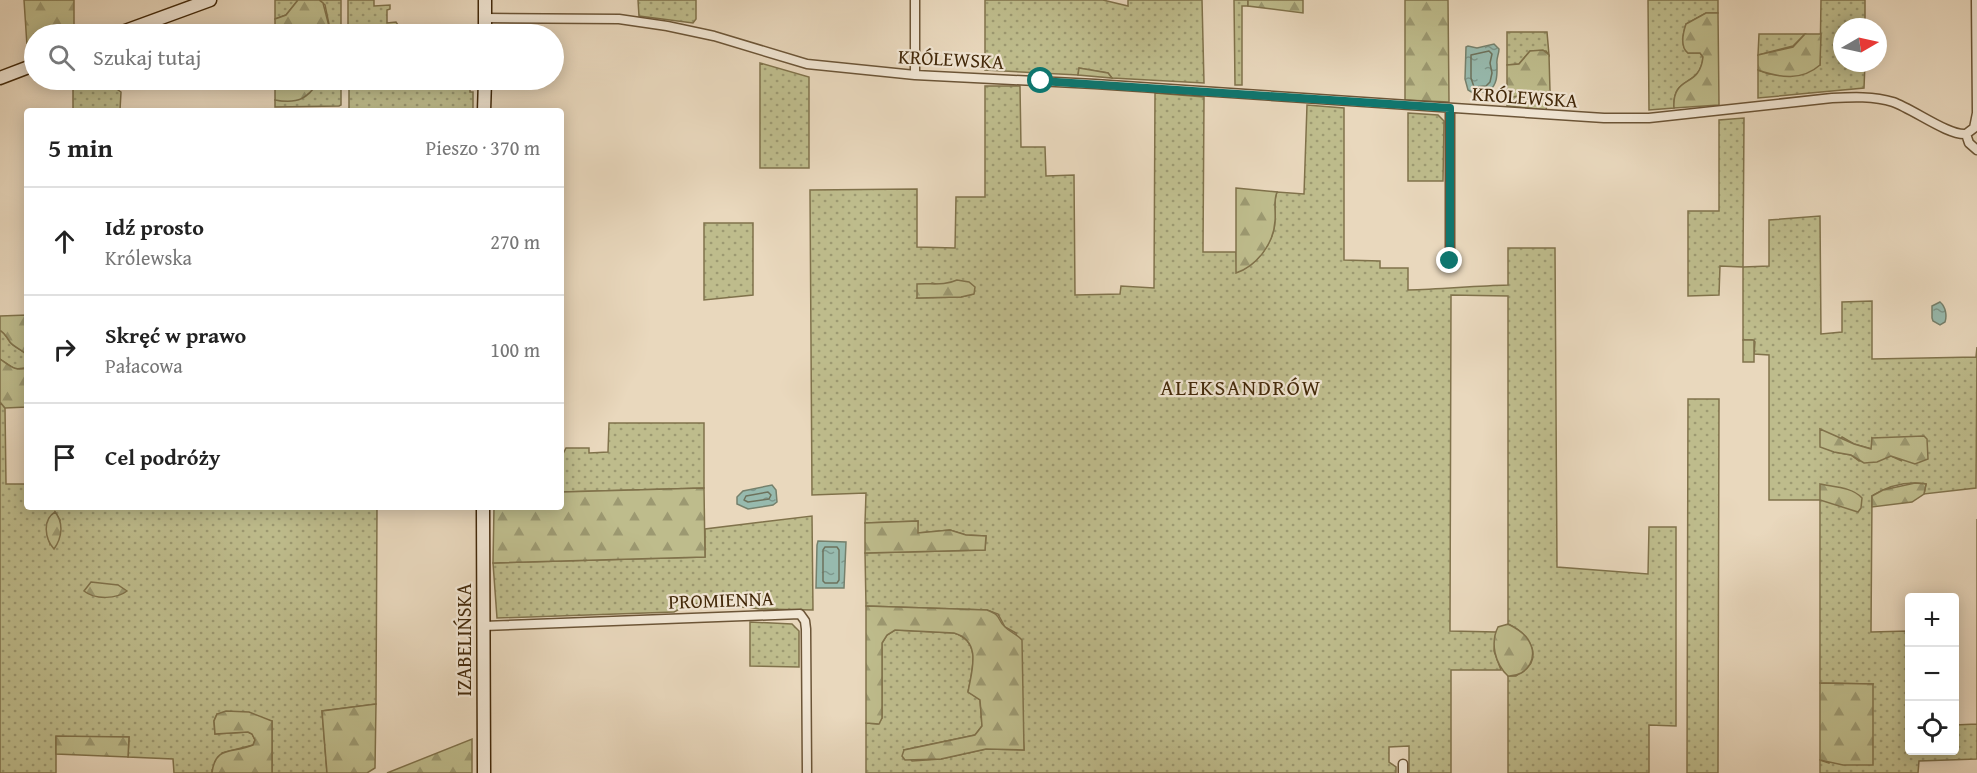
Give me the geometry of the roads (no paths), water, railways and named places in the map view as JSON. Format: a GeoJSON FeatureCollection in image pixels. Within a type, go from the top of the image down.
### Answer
{"type":"FeatureCollection","features":[{"type":"Feature","properties":{"kind":"street"},"geometry":{"type":"LineString","coordinates":[[144,24],[210,0]]}},
{"type":"Feature","properties":{"kind":"street"},"geometry":{"type":"LineString","coordinates":[[485,0],[485,24]]}},
{"type":"Feature","properties":{"kind":"street"},"geometry":{"type":"LineString","coordinates":[[915,0],[915,75]]}},
{"type":"Feature","properties":{"kind":"street"},"geometry":{"type":"LineString","coordinates":[[1976,0],[1977,113],[1974,128],[1966,134],[1969,142],[1977,150]]}},
{"type":"Feature","properties":{"kind":"street","name":"KRÓLEWSKA"},"geometry":{"type":"LineString","coordinates":[[485,18],[619,19],[714,36],[807,64],[915,75],[1095,84],[1629,120],[1859,97],[1892,102],[1959,135],[1966,134]]}},
{"type":"Feature","properties":{"kind":"street"},"geometry":{"type":"LineString","coordinates":[[0,78],[24,69]]}},
{"type":"Feature","properties":{"kind":"street"},"geometry":{"type":"LineString","coordinates":[[484,90],[484,108]]}},
{"type":"Feature","properties":{"kind":"street"},"geometry":{"type":"LineString","coordinates":[[1450,108],[1450,261]]}},
{"type":"Feature","properties":{"kind":"street","name":"IZABELIŃSKA"},"geometry":{"type":"LineString","coordinates":[[483,510],[484,773]]}},
{"type":"Feature","properties":{"kind":"street","name":"PROMIENNA"},"geometry":{"type":"LineString","coordinates":[[484,626],[800,614],[805,621],[806,629],[807,773]]}},
{"type":"Feature","properties":{"kind":"water"},"geometry":{"type":"Polygon","coordinates":[[[1494,44],[1499,49],[1495,82],[1489,91],[1473,93],[1468,90],[1465,79],[1466,47],[1477,48],[1494,44]]]}},
{"type":"Feature","properties":{"kind":"water"},"geometry":{"type":"Polygon","coordinates":[[[1940,302],[1945,309],[1946,317],[1945,322],[1940,325],[1933,321],[1932,306],[1940,302]]]}},
{"type":"Feature","properties":{"kind":"water"},"geometry":{"type":"Polygon","coordinates":[[[772,485],[776,490],[777,502],[773,505],[748,509],[737,504],[737,497],[743,491],[772,485]]]}},
{"type":"Feature","properties":{"kind":"water"},"geometry":{"type":"Polygon","coordinates":[[[818,541],[846,542],[844,588],[816,588],[818,541]]]}},
{"type":"Feature","properties":{"kind":"district","name":"ALEKSANDRÓW"},"geometry":{"type":"Point","coordinates":[1241,387]}}]}
